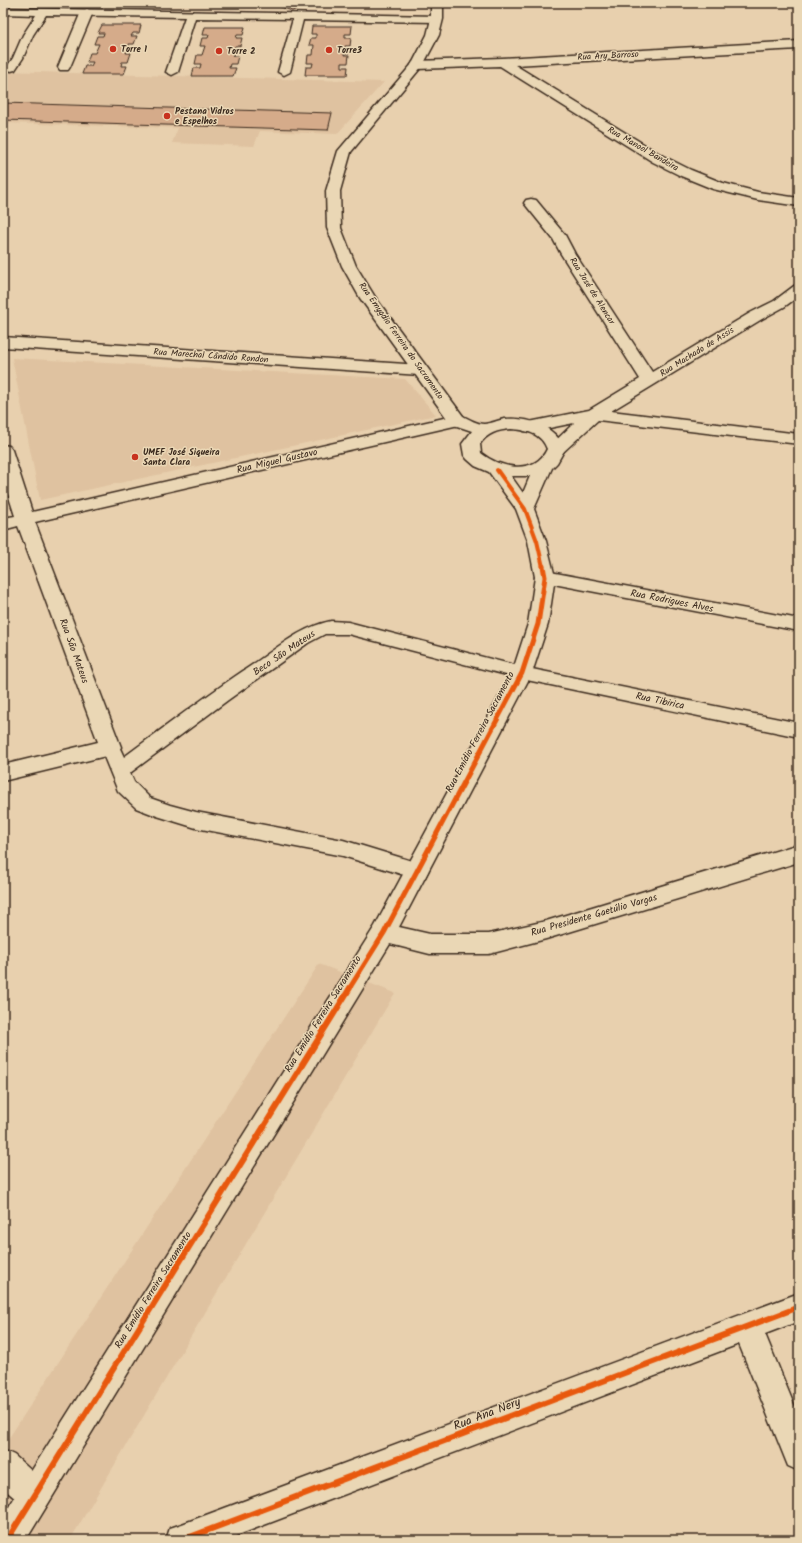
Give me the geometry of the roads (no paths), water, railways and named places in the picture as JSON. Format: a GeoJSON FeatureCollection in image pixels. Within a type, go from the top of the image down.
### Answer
{"type":"FeatureCollection","features":[{"type":"Feature","properties":{"kind":"street","name":"Rua Emygdio Ferreira do Sacramento"},"geometry":{"type":"LineString","coordinates":[[437,3],[437,19],[433,35],[417,65],[345,151],[334,191],[334,228],[349,266],[368,298],[457,420]]}},
{"type":"Feature","properties":{"kind":"street"},"geometry":{"type":"LineString","coordinates":[[64,67],[87,12]]}},
{"type":"Feature","properties":{"kind":"street","name":"Rua Ary Barroso"},"geometry":{"type":"LineString","coordinates":[[417,65],[502,62],[799,45]]}},
{"type":"Feature","properties":{"kind":"street","name":"Rua Manoel Bandeira"},"geometry":{"type":"LineString","coordinates":[[502,62],[658,159],[686,173],[718,186],[758,196],[799,202]]}},
{"type":"Feature","properties":{"kind":"street","name":"Rua José de Alencar"},"geometry":{"type":"LineString","coordinates":[[530,203],[560,238],[568,254],[649,382]]}},
{"type":"Feature","properties":{"kind":"street","name":"Rua Machado de Assis"},"geometry":{"type":"LineString","coordinates":[[556,449],[594,414],[756,316],[779,304],[799,289]]}},
{"type":"Feature","properties":{"kind":"street"},"geometry":{"type":"LineString","coordinates":[[779,304],[799,306]]}},
{"type":"Feature","properties":{"kind":"street","name":"Rua Marechal Cândido Rondon"},"geometry":{"type":"LineString","coordinates":[[3,342],[420,370]]}},
{"type":"Feature","properties":{"kind":"street"},"geometry":{"type":"LineString","coordinates":[[594,414],[799,439]]}},
{"type":"Feature","properties":{"kind":"street","name":"Rua Machado de Assis"},"geometry":{"type":"LineString","coordinates":[[530,427],[594,414]]}},
{"type":"Feature","properties":{"kind":"street"},"geometry":{"type":"LineString","coordinates":[[457,420],[484,430]]}},
{"type":"Feature","properties":{"kind":"street","name":"Rua Miguel Gustavo"},"geometry":{"type":"LineString","coordinates":[[3,524],[457,420]]}},
{"type":"Feature","properties":{"kind":"street"},"geometry":{"type":"LineString","coordinates":[[525,509],[544,466],[553,458],[556,449],[552,440],[548,436],[530,427],[505,425],[484,430],[473,440],[471,444],[471,451],[480,462],[497,470],[522,472],[544,466]]}},
{"type":"Feature","properties":{"kind":"street","name":"Rua São Mateus"},"geometry":{"type":"LineString","coordinates":[[3,450],[26,519],[110,747]]}},
{"type":"Feature","properties":{"kind":"street","name":"Rua Emídio Ferreira Sacramento"},"geometry":{"type":"LineString","coordinates":[[7,1540],[384,933],[522,673],[538,624],[544,577],[537,541],[525,509],[497,470]]}},
{"type":"Feature","properties":{"kind":"street","name":"Rua Rodrigues Alves"},"geometry":{"type":"LineString","coordinates":[[544,577],[799,625]]}},
{"type":"Feature","properties":{"kind":"street"},"geometry":{"type":"LineString","coordinates":[[3,773],[110,747]]}},
{"type":"Feature","properties":{"kind":"street","name":"Rua Presidente Gaetúlio Vargas"},"geometry":{"type":"LineString","coordinates":[[384,933],[430,944],[488,944],[546,930],[799,853]]}},
{"type":"Feature","properties":{"kind":"street","name":"Rua Ana Nery"},"geometry":{"type":"LineString","coordinates":[[182,1540],[799,1307]]}},
{"type":"Feature","properties":{"kind":"street"},"geometry":{"type":"LineString","coordinates":[[747,1327],[799,1455]]}},
{"type":"Feature","properties":{"kind":"street"},"geometry":{"type":"LineString","coordinates":[[3,1466],[35,1496]]}},
{"type":"Feature","properties":{"kind":"lane"},"geometry":{"type":"LineString","coordinates":[[206,15],[210,3]]}},
{"type":"Feature","properties":{"kind":"lane"},"geometry":{"type":"LineString","coordinates":[[3,11],[437,19]]}},
{"type":"Feature","properties":{"kind":"lane"},"geometry":{"type":"LineString","coordinates":[[11,68],[28,35],[43,12]]}},
{"type":"Feature","properties":{"kind":"lane"},"geometry":{"type":"LineString","coordinates":[[172,72],[191,14]]}},
{"type":"Feature","properties":{"kind":"lane"},"geometry":{"type":"LineString","coordinates":[[284,72],[299,16]]}},
{"type":"Feature","properties":{"kind":"lane","name":"Beco São Mateus"},"geometry":{"type":"LineString","coordinates":[[119,771],[221,696],[320,628],[348,628],[522,673]]}},
{"type":"Feature","properties":{"kind":"lane","name":"Rua Tibirica"},"geometry":{"type":"LineString","coordinates":[[522,673],[799,730]]}},
{"type":"Feature","properties":{"kind":"lane"},"geometry":{"type":"LineString","coordinates":[[110,747],[125,786],[143,803],[164,811],[196,820],[343,848],[417,871]]}},
{"type":"Feature","properties":{"kind":"place","name":"Torre 1"},"geometry":{"type":"Point","coordinates":[113,49]}},
{"type":"Feature","properties":{"kind":"place","name":"Torre3"},"geometry":{"type":"Point","coordinates":[329,50]}},
{"type":"Feature","properties":{"kind":"place","name":"Torre 2"},"geometry":{"type":"Point","coordinates":[219,51]}},
{"type":"Feature","properties":{"kind":"place","name":"Pestana Vidros e Espelhos"},"geometry":{"type":"Point","coordinates":[167,116]}},
{"type":"Feature","properties":{"kind":"place","name":"UMEF José Siqueira Santa Clara"},"geometry":{"type":"Point","coordinates":[135,457]}}]}
